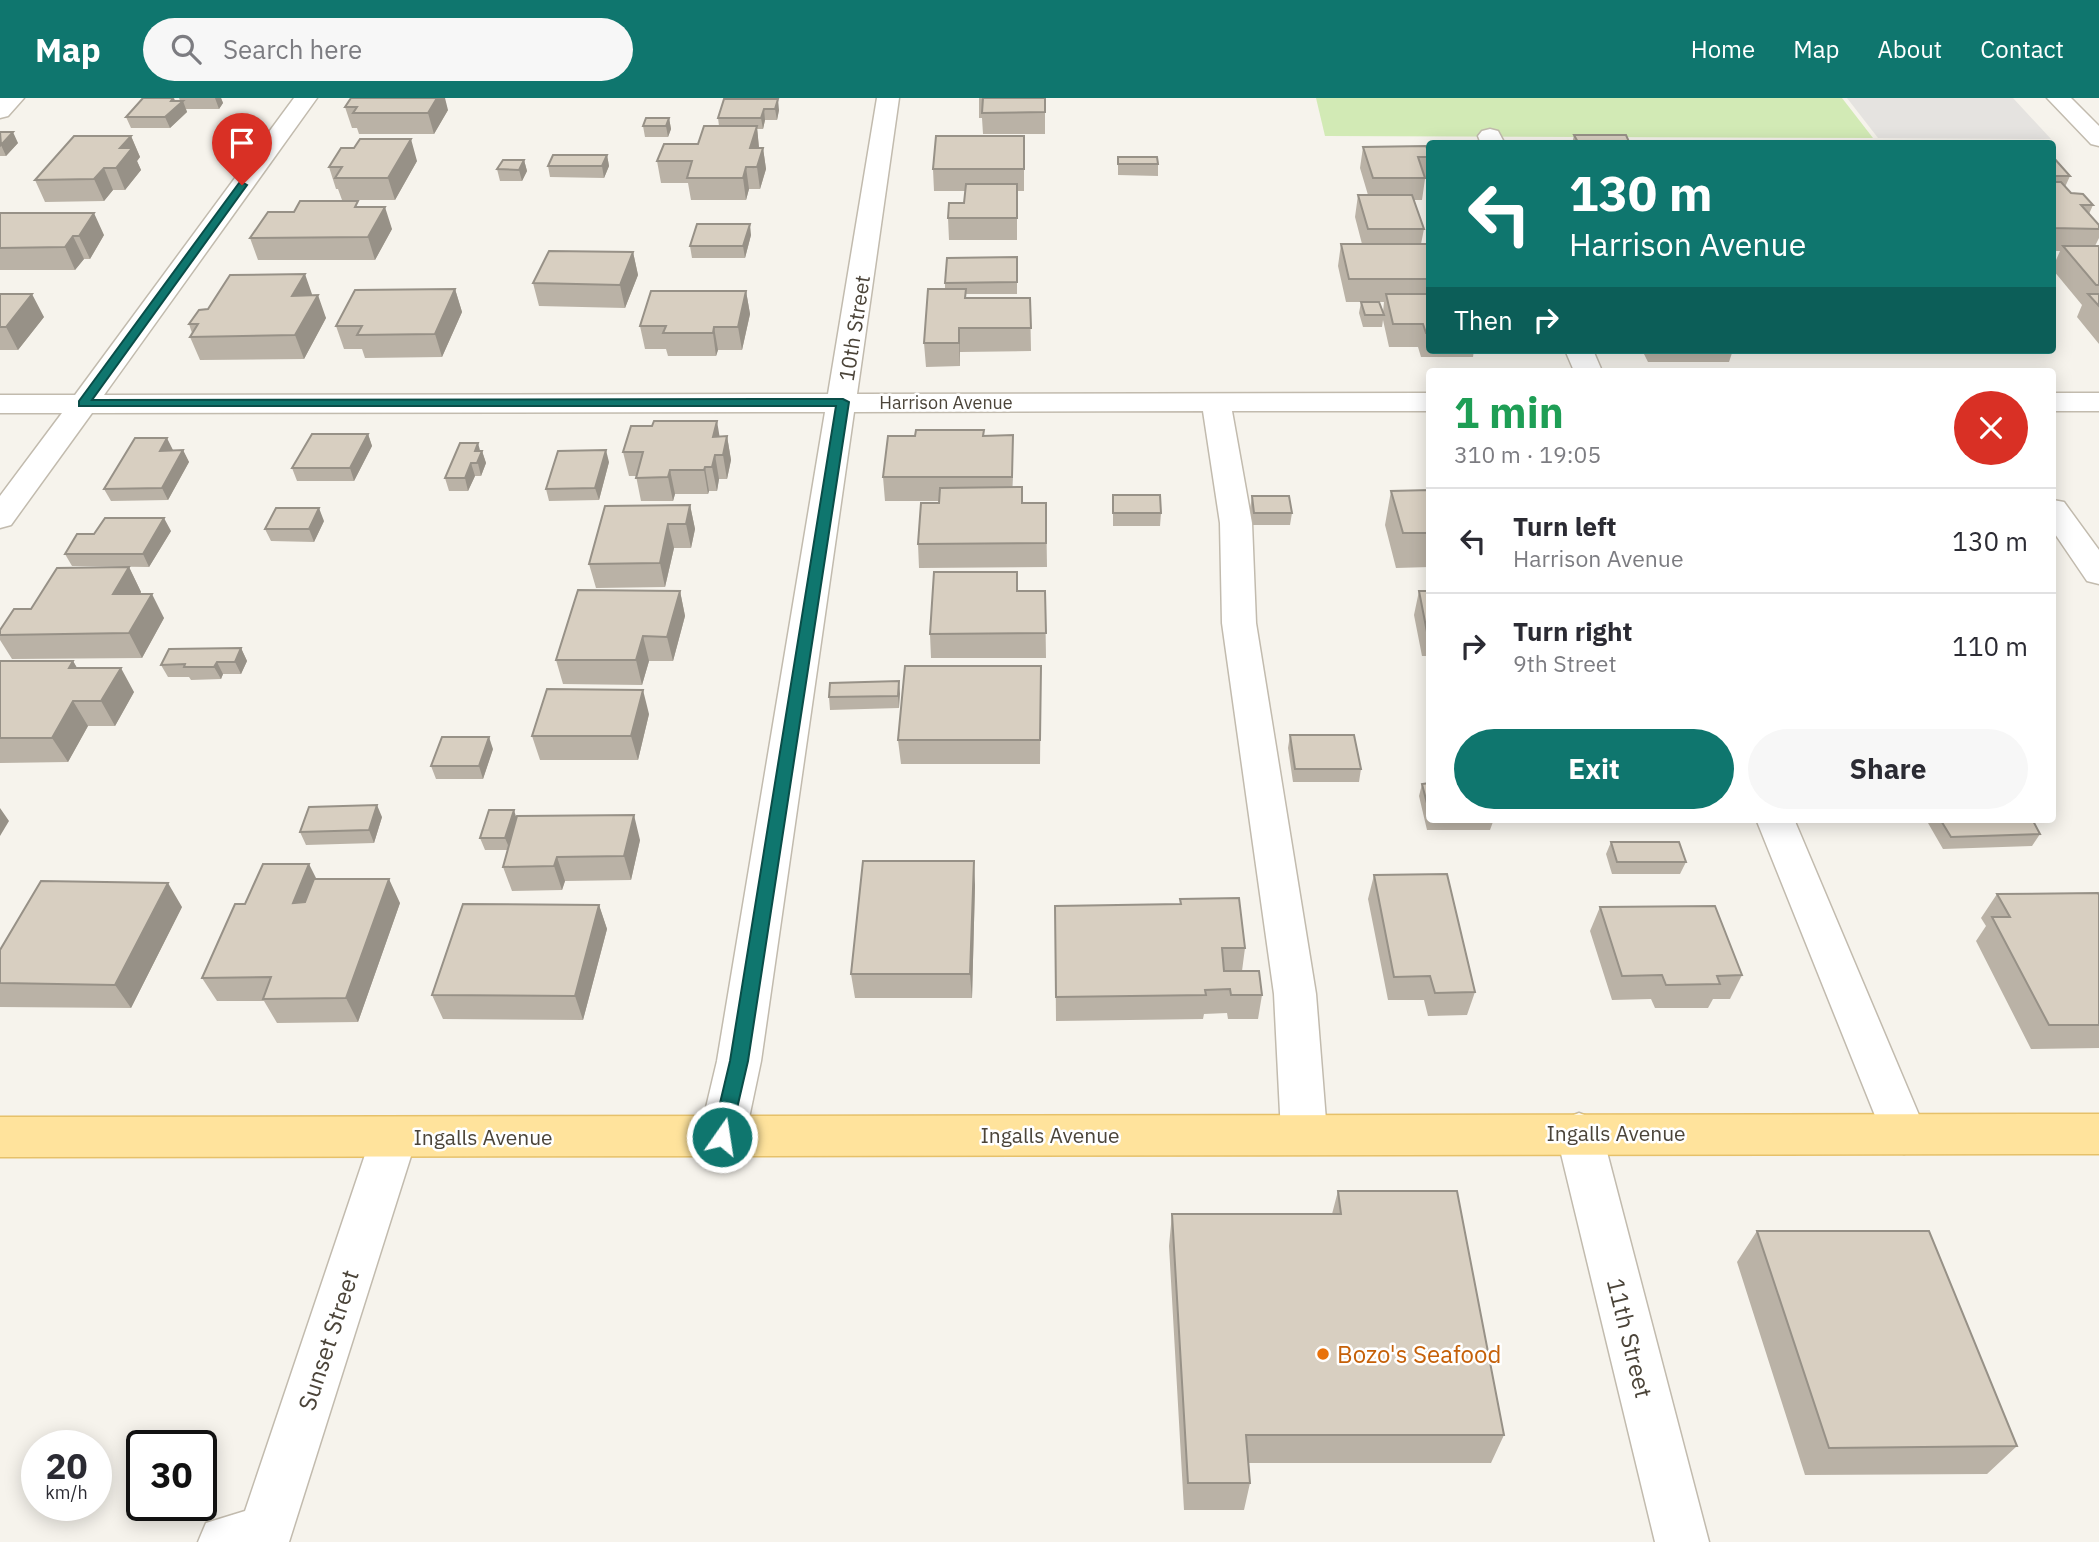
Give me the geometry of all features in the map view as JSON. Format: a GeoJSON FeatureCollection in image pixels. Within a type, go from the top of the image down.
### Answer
{"type":"FeatureCollection","features":[{"type":"Feature","properties":{"kind":"main road","name":"Ingalls Avenue"},"geometry":{"type":"LineString","coordinates":[[0,1137],[722,1137],[1304,1133],[2099,1134]]}},
{"type":"Feature","properties":{"kind":"street"},"geometry":{"type":"LineString","coordinates":[[0,111],[13,98]]}},
{"type":"Feature","properties":{"kind":"street"},"geometry":{"type":"LineString","coordinates":[[0,518],[306,98]]}},
{"type":"Feature","properties":{"kind":"street","name":"10th Street"},"geometry":{"type":"LineString","coordinates":[[722,1137],[739,1061],[888,98]]}},
{"type":"Feature","properties":{"kind":"street"},"geometry":{"type":"LineString","coordinates":[[2058,98],[2099,139]]}},
{"type":"Feature","properties":{"kind":"street"},"geometry":{"type":"LineString","coordinates":[[1216,402],[1236,523],[1239,623],[1295,993],[1304,1133]]}},
{"type":"Feature","properties":{"kind":"street","name":"Harrison Avenue"},"geometry":{"type":"LineString","coordinates":[[0,404],[1426,402]]}},
{"type":"Feature","properties":{"kind":"street"},"geometry":{"type":"LineString","coordinates":[[2056,402],[2099,402]]}},
{"type":"Feature","properties":{"kind":"street"},"geometry":{"type":"LineString","coordinates":[[2056,513],[2099,574]]}},
{"type":"Feature","properties":{"kind":"street"},"geometry":{"type":"LineString","coordinates":[[1777,823],[1866,1035],[1904,1134]]}},
{"type":"Feature","properties":{"kind":"street","name":"11th Street"},"geometry":{"type":"LineString","coordinates":[[1579,1133],[1682,1542]]}},
{"type":"Feature","properties":{"kind":"street","name":"Sunset Street"},"geometry":{"type":"LineString","coordinates":[[250,1539],[394,1137]]}},
{"type":"Feature","properties":{"kind":"green space"},"geometry":{"type":"Polygon","coordinates":[[[1316,98],[1842,98],[1873,138],[1325,136],[1316,98]]]}},
{"type":"Feature","properties":{"kind":"shaded area"},"geometry":{"type":"Polygon","coordinates":[[[1847,98],[2013,98],[2051,139],[1878,138],[1847,98]]]}},
{"type":"Feature","properties":{"kind":"building"},"geometry":{"type":"Polygon","coordinates":[[[143,98],[173,98],[171,101],[183,101],[165,117],[126,117],[143,98]]]}},
{"type":"Feature","properties":{"kind":"building"},"geometry":{"type":"Polygon","coordinates":[[[351,98],[437,98],[428,113],[353,113],[357,107],[345,107],[351,98]]]}},
{"type":"Feature","properties":{"kind":"building"},"geometry":{"type":"Polygon","coordinates":[[[983,98],[1045,98],[1045,112],[982,113],[983,98]]]}},
{"type":"Feature","properties":{"kind":"building"},"geometry":{"type":"Polygon","coordinates":[[[724,99],[778,99],[775,109],[764,109],[761,118],[718,118],[724,99]]]}},
{"type":"Feature","properties":{"kind":"building"},"geometry":{"type":"Polygon","coordinates":[[[646,118],[669,118],[666,126],[643,126],[646,118]]]}},
{"type":"Feature","properties":{"kind":"building"},"geometry":{"type":"Polygon","coordinates":[[[704,126],[757,126],[750,148],[763,148],[757,167],[746,167],[743,178],[687,178],[692,161],[657,161],[664,144],[698,144],[704,126]]]}},
{"type":"Feature","properties":{"kind":"building"},"geometry":{"type":"Polygon","coordinates":[[[0,132],[13,132],[1,145],[0,132]]]}},
{"type":"Feature","properties":{"kind":"building"},"geometry":{"type":"Polygon","coordinates":[[[1574,135],[1626,135],[1628,140],[1577,140],[1574,135]]]}},
{"type":"Feature","properties":{"kind":"building"},"geometry":{"type":"Polygon","coordinates":[[[74,136],[131,136],[120,148],[132,148],[116,168],[104,168],[94,179],[35,180],[74,136]]]}},
{"type":"Feature","properties":{"kind":"building"},"geometry":{"type":"Polygon","coordinates":[[[936,136],[1024,136],[1024,169],[933,169],[936,136]]]}},
{"type":"Feature","properties":{"kind":"building"},"geometry":{"type":"Polygon","coordinates":[[[360,139],[411,139],[388,178],[335,178],[342,167],[329,167],[341,148],[354,148],[360,139]]]}},
{"type":"Feature","properties":{"kind":"building"},"geometry":{"type":"Polygon","coordinates":[[[1426,146],[1426,157],[1418,157],[1425,178],[1373,178],[1363,147],[1426,146]]]}},
{"type":"Feature","properties":{"kind":"building"},"geometry":{"type":"Polygon","coordinates":[[[553,155],[607,155],[602,166],[548,166],[553,155]]]}},
{"type":"Feature","properties":{"kind":"building"},"geometry":{"type":"Polygon","coordinates":[[[1118,157],[1157,157],[1158,164],[1118,164],[1118,157]]]}},
{"type":"Feature","properties":{"kind":"building"},"geometry":{"type":"Polygon","coordinates":[[[503,160],[524,160],[519,170],[497,169],[503,160]]]}},
{"type":"Feature","properties":{"kind":"building"},"geometry":{"type":"Polygon","coordinates":[[[2056,160],[2070,176],[2056,176],[2056,160]]]}},
{"type":"Feature","properties":{"kind":"building"},"geometry":{"type":"Polygon","coordinates":[[[2056,182],[2061,182],[2071,193],[2083,194],[2093,205],[2081,205],[2099,225],[2099,229],[2056,228],[2056,182]]]}},
{"type":"Feature","properties":{"kind":"building"},"geometry":{"type":"Polygon","coordinates":[[[966,184],[1017,184],[1017,218],[948,218],[949,203],[964,203],[966,184]]]}},
{"type":"Feature","properties":{"kind":"building"},"geometry":{"type":"Polygon","coordinates":[[[1358,195],[1412,195],[1424,229],[1368,229],[1358,195]]]}},
{"type":"Feature","properties":{"kind":"building"},"geometry":{"type":"Polygon","coordinates":[[[300,201],[358,201],[355,207],[385,207],[368,237],[250,238],[268,212],[294,212],[300,201]]]}},
{"type":"Feature","properties":{"kind":"building"},"geometry":{"type":"Polygon","coordinates":[[[0,213],[94,213],[79,236],[73,236],[65,247],[0,248],[0,213]]]}},
{"type":"Feature","properties":{"kind":"building"},"geometry":{"type":"Polygon","coordinates":[[[697,224],[750,224],[743,246],[690,246],[697,224]]]}},
{"type":"Feature","properties":{"kind":"building"},"geometry":{"type":"Polygon","coordinates":[[[1341,244],[1426,244],[1426,279],[1349,279],[1341,244]]]}},
{"type":"Feature","properties":{"kind":"building"},"geometry":{"type":"Polygon","coordinates":[[[2063,246],[2099,246],[2099,285],[2096,285],[2063,246]]]}},
{"type":"Feature","properties":{"kind":"building"},"geometry":{"type":"Polygon","coordinates":[[[549,251],[633,252],[620,285],[533,283],[549,251]]]}},
{"type":"Feature","properties":{"kind":"building"},"geometry":{"type":"Polygon","coordinates":[[[1017,257],[1017,282],[945,283],[947,258],[1017,257]]]}},
{"type":"Feature","properties":{"kind":"building"},"geometry":{"type":"Polygon","coordinates":[[[305,274],[292,296],[318,295],[295,335],[190,337],[198,324],[189,324],[199,310],[208,309],[230,275],[305,274]]]}},
{"type":"Feature","properties":{"kind":"building"},"geometry":{"type":"Polygon","coordinates":[[[455,289],[435,334],[357,335],[362,326],[336,326],[355,290],[455,289]]]}},
{"type":"Feature","properties":{"kind":"building"},"geometry":{"type":"Polygon","coordinates":[[[928,289],[966,289],[965,298],[1030,298],[1031,328],[959,328],[959,343],[924,343],[928,289]]]}},
{"type":"Feature","properties":{"kind":"building"},"geometry":{"type":"Polygon","coordinates":[[[651,291],[746,291],[738,327],[714,327],[713,333],[663,333],[666,326],[640,326],[651,291]]]}},
{"type":"Feature","properties":{"kind":"building"},"geometry":{"type":"Polygon","coordinates":[[[0,294],[32,294],[6,327],[0,327],[0,294]]]}},
{"type":"Feature","properties":{"kind":"building"},"geometry":{"type":"Polygon","coordinates":[[[1386,294],[1426,294],[1426,333],[1423,324],[1393,324],[1386,294]]]}},
{"type":"Feature","properties":{"kind":"building"},"geometry":{"type":"Polygon","coordinates":[[[2088,294],[2099,294],[2099,306],[2088,294]]]}},
{"type":"Feature","properties":{"kind":"building"},"geometry":{"type":"Polygon","coordinates":[[[1361,302],[1379,302],[1384,315],[1365,315],[1361,302]]]}},
{"type":"Feature","properties":{"kind":"building"},"geometry":{"type":"Polygon","coordinates":[[[654,421],[717,421],[713,437],[727,436],[723,455],[715,455],[712,467],[705,467],[704,470],[670,470],[668,477],[636,478],[643,452],[623,452],[631,426],[652,426],[654,421]]]}},
{"type":"Feature","properties":{"kind":"building"},"geometry":{"type":"Polygon","coordinates":[[[916,430],[984,430],[983,436],[1013,435],[1012,477],[883,477],[888,436],[915,436],[916,430]]]}},
{"type":"Feature","properties":{"kind":"building"},"geometry":{"type":"Polygon","coordinates":[[[312,434],[368,434],[350,468],[292,468],[312,434]]]}},
{"type":"Feature","properties":{"kind":"building"},"geometry":{"type":"Polygon","coordinates":[[[135,438],[167,438],[160,451],[183,450],[162,488],[104,489],[135,438]]]}},
{"type":"Feature","properties":{"kind":"building"},"geometry":{"type":"Polygon","coordinates":[[[460,443],[478,443],[475,451],[482,451],[477,463],[471,463],[465,478],[445,478],[460,443]]]}},
{"type":"Feature","properties":{"kind":"building"},"geometry":{"type":"Polygon","coordinates":[[[606,450],[595,488],[546,489],[558,451],[606,450]]]}},
{"type":"Feature","properties":{"kind":"building"},"geometry":{"type":"Polygon","coordinates":[[[1022,487],[1022,503],[1046,503],[1046,543],[918,544],[921,503],[939,503],[940,488],[1022,487]]]}},
{"type":"Feature","properties":{"kind":"building"},"geometry":{"type":"Polygon","coordinates":[[[1426,490],[1426,533],[1403,533],[1391,491],[1426,490]]]}},
{"type":"Feature","properties":{"kind":"building"},"geometry":{"type":"Polygon","coordinates":[[[1113,495],[1160,495],[1161,513],[1113,513],[1113,495]]]}},
{"type":"Feature","properties":{"kind":"building"},"geometry":{"type":"Polygon","coordinates":[[[1252,496],[1289,496],[1292,513],[1254,513],[1252,496]]]}},
{"type":"Feature","properties":{"kind":"building"},"geometry":{"type":"Polygon","coordinates":[[[690,505],[686,524],[668,524],[660,563],[589,564],[605,506],[690,505]]]}},
{"type":"Feature","properties":{"kind":"building"},"geometry":{"type":"Polygon","coordinates":[[[276,508],[319,508],[309,529],[265,529],[276,508]]]}},
{"type":"Feature","properties":{"kind":"building"},"geometry":{"type":"Polygon","coordinates":[[[105,518],[164,518],[143,554],[65,554],[77,534],[94,534],[105,518]]]}},
{"type":"Feature","properties":{"kind":"building"},"geometry":{"type":"Polygon","coordinates":[[[129,567],[113,594],[152,594],[129,633],[0,635],[0,630],[14,609],[31,609],[57,568],[129,567]]]}},
{"type":"Feature","properties":{"kind":"building"},"geometry":{"type":"Polygon","coordinates":[[[934,572],[1017,572],[1017,591],[1045,591],[1046,633],[930,634],[934,572]]]}},
{"type":"Feature","properties":{"kind":"building"},"geometry":{"type":"Polygon","coordinates":[[[578,590],[680,591],[667,637],[643,636],[636,660],[556,660],[578,590]]]}},
{"type":"Feature","properties":{"kind":"building"},"geometry":{"type":"Polygon","coordinates":[[[1419,591],[1426,591],[1426,627],[1419,591]]]}},
{"type":"Feature","properties":{"kind":"building"},"geometry":{"type":"Polygon","coordinates":[[[241,648],[235,662],[217,662],[214,667],[161,665],[169,649],[241,648]]]}},
{"type":"Feature","properties":{"kind":"building"},"geometry":{"type":"Polygon","coordinates":[[[0,661],[73,661],[69,668],[121,668],[101,701],[73,701],[52,738],[0,738],[0,661]]]}},
{"type":"Feature","properties":{"kind":"building"},"geometry":{"type":"Polygon","coordinates":[[[905,666],[1041,666],[1040,740],[898,740],[905,666]]]}},
{"type":"Feature","properties":{"kind":"building"},"geometry":{"type":"Polygon","coordinates":[[[899,681],[898,696],[829,697],[830,683],[899,681]]]}},
{"type":"Feature","properties":{"kind":"building"},"geometry":{"type":"Polygon","coordinates":[[[547,689],[643,690],[631,736],[532,736],[547,689]]]}},
{"type":"Feature","properties":{"kind":"building"},"geometry":{"type":"Polygon","coordinates":[[[1290,735],[1354,735],[1361,769],[1295,769],[1290,735]]]}},
{"type":"Feature","properties":{"kind":"building"},"geometry":{"type":"Polygon","coordinates":[[[442,737],[489,737],[479,766],[431,766],[442,737]]]}},
{"type":"Feature","properties":{"kind":"building"},"geometry":{"type":"Polygon","coordinates":[[[1422,784],[1426,784],[1426,800],[1422,784]]]}},
{"type":"Feature","properties":{"kind":"building"},"geometry":{"type":"Polygon","coordinates":[[[377,805],[369,830],[300,832],[309,807],[377,805]]]}},
{"type":"Feature","properties":{"kind":"building"},"geometry":{"type":"Polygon","coordinates":[[[489,810],[514,810],[505,838],[480,838],[489,810]]]}},
{"type":"Feature","properties":{"kind":"building"},"geometry":{"type":"Polygon","coordinates":[[[634,815],[624,856],[557,857],[554,866],[503,867],[517,816],[634,815]]]}},
{"type":"Feature","properties":{"kind":"building"},"geometry":{"type":"Polygon","coordinates":[[[1942,823],[2034,823],[2040,834],[1951,837],[1942,823]]]}},
{"type":"Feature","properties":{"kind":"building"},"geometry":{"type":"Polygon","coordinates":[[[1611,842],[1679,842],[1686,862],[1617,862],[1611,842]]]}},
{"type":"Feature","properties":{"kind":"building"},"geometry":{"type":"Polygon","coordinates":[[[863,861],[974,861],[970,974],[851,974],[863,861]]]}},
{"type":"Feature","properties":{"kind":"building"},"geometry":{"type":"Polygon","coordinates":[[[263,864],[309,864],[293,903],[305,902],[314,879],[389,879],[346,998],[263,999],[271,977],[202,978],[235,904],[245,904],[263,864]]]}},
{"type":"Feature","properties":{"kind":"building"},"geometry":{"type":"Polygon","coordinates":[[[1447,874],[1475,992],[1435,993],[1430,976],[1394,977],[1374,875],[1447,874]]]}},
{"type":"Feature","properties":{"kind":"building"},"geometry":{"type":"Polygon","coordinates":[[[41,881],[168,883],[115,985],[0,983],[0,950],[41,881]]]}},
{"type":"Feature","properties":{"kind":"building"},"geometry":{"type":"Polygon","coordinates":[[[2098,893],[2099,1025],[2049,1025],[1992,917],[2010,917],[1997,894],[2098,893]]]}},
{"type":"Feature","properties":{"kind":"building"},"geometry":{"type":"Polygon","coordinates":[[[1239,898],[1245,948],[1222,948],[1224,971],[1259,971],[1262,995],[1231,995],[1230,989],[1205,990],[1206,995],[1056,997],[1055,906],[1181,904],[1180,899],[1239,898]]]}},
{"type":"Feature","properties":{"kind":"building"},"geometry":{"type":"Polygon","coordinates":[[[463,904],[599,905],[575,996],[432,995],[463,904]]]}},
{"type":"Feature","properties":{"kind":"building"},"geometry":{"type":"Polygon","coordinates":[[[1715,906],[1742,975],[1717,976],[1720,984],[1666,985],[1662,975],[1622,976],[1600,907],[1715,906]]]}},
{"type":"Feature","properties":{"kind":"building","name":"Bozo's Seafood"},"geometry":{"type":"Polygon","coordinates":[[[1338,1191],[1457,1191],[1504,1435],[1246,1435],[1250,1483],[1188,1483],[1172,1214],[1341,1214],[1338,1191]]]}},
{"type":"Feature","properties":{"kind":"building"},"geometry":{"type":"Polygon","coordinates":[[[1757,1231],[1929,1231],[2017,1446],[1829,1448],[1757,1231]]]}},
{"type":"Feature","properties":{"kind":"place","name":"Bozo's Seafood"},"geometry":{"type":"Point","coordinates":[1323,1354]}},
{"type":"Feature","properties":{"kind":"route"},"geometry":{"type":"LineString","coordinates":[[242,185],[83,404],[843,402],[739,1061],[722,1137]]}}]}
